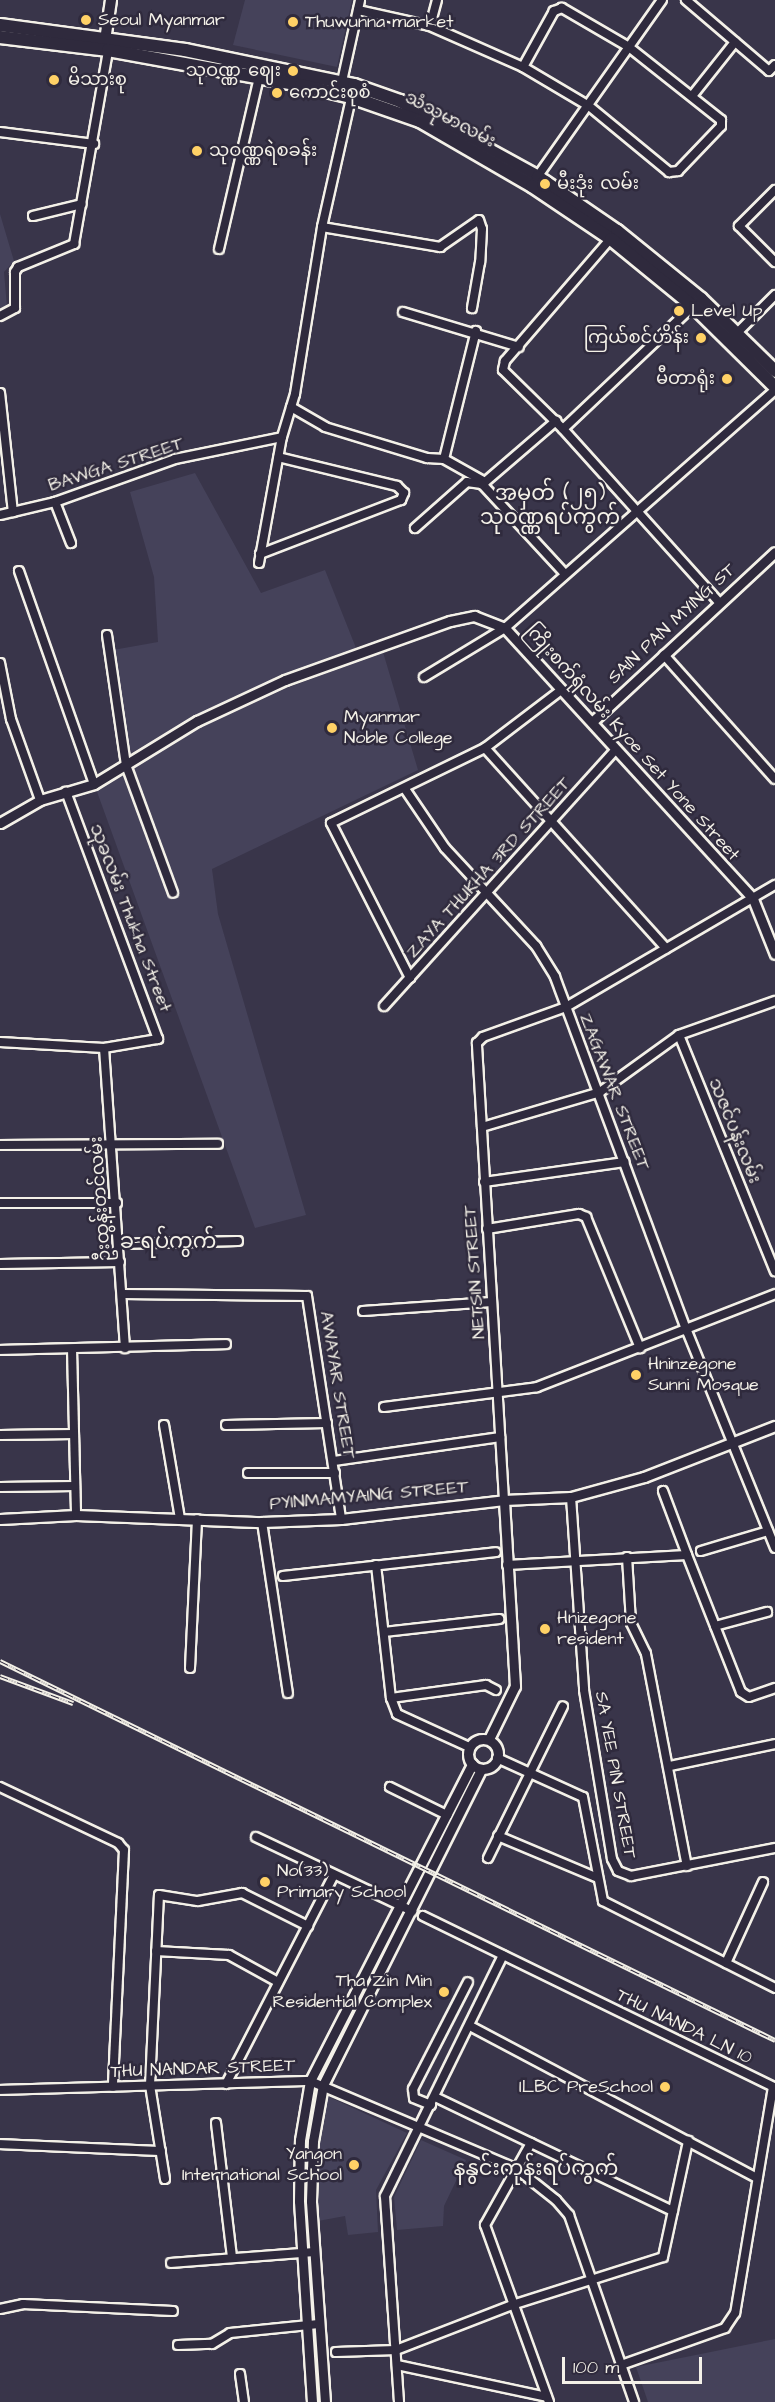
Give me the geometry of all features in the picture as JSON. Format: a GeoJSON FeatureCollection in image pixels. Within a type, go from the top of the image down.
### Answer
{"type":"FeatureCollection","features":[{"type":"Feature","properties":{"kind":"main road"},"geometry":{"type":"LineString","coordinates":[[107,44],[111,0]]}},
{"type":"Feature","properties":{"kind":"main road","name":"သံသုမာလမ်း"},"geometry":{"type":"LineString","coordinates":[[0,25],[260,72],[346,90],[420,121],[535,181],[614,235],[775,371]]}},
{"type":"Feature","properties":{"kind":"main road","name":"သံသုမာလမ်း"},"geometry":{"type":"LineString","coordinates":[[0,37],[107,44]]}},
{"type":"Feature","properties":{"kind":"main road","name":"သံသုမာလမ်း"},"geometry":{"type":"LineString","coordinates":[[733,337],[775,389]]}},
{"type":"Feature","properties":{"kind":"street"},"geometry":{"type":"LineString","coordinates":[[278,456],[397,486],[404,493],[401,500],[259,559],[278,456],[282,437],[291,407],[360,0]]}},
{"type":"Feature","properties":{"kind":"street"},"geometry":{"type":"LineString","coordinates":[[430,26],[437,0]]}},
{"type":"Feature","properties":{"kind":"street"},"geometry":{"type":"LineString","coordinates":[[535,181],[662,0]]}},
{"type":"Feature","properties":{"kind":"street"},"geometry":{"type":"LineString","coordinates":[[686,0],[770,71],[775,65]]}},
{"type":"Feature","properties":{"kind":"street"},"geometry":{"type":"LineString","coordinates":[[358,10],[430,26],[523,68],[589,106],[674,173],[721,126],[722,120],[629,47],[557,8],[523,68]]}},
{"type":"Feature","properties":{"kind":"street"},"geometry":{"type":"LineString","coordinates":[[692,96],[735,42]]}},
{"type":"Feature","properties":{"kind":"street"},"geometry":{"type":"LineString","coordinates":[[0,316],[15,308],[18,267],[74,244],[94,144],[107,44]]}},
{"type":"Feature","properties":{"kind":"street"},"geometry":{"type":"LineString","coordinates":[[219,249],[260,72]]}},
{"type":"Feature","properties":{"kind":"street"},"geometry":{"type":"LineString","coordinates":[[0,132],[94,144]]}},
{"type":"Feature","properties":{"kind":"street"},"geometry":{"type":"LineString","coordinates":[[775,191],[739,226],[775,262]]}},
{"type":"Feature","properties":{"kind":"street"},"geometry":{"type":"LineString","coordinates":[[33,216],[82,204]]}},
{"type":"Feature","properties":{"kind":"street"},"geometry":{"type":"LineString","coordinates":[[322,227],[440,247],[479,220],[482,229],[480,262],[472,308]]}},
{"type":"Feature","properties":{"kind":"street"},"geometry":{"type":"LineString","coordinates":[[614,235],[505,361],[504,370],[556,421],[719,603]]}},
{"type":"Feature","properties":{"kind":"street"},"geometry":{"type":"LineString","coordinates":[[733,337],[775,295]]}},
{"type":"Feature","properties":{"kind":"street"},"geometry":{"type":"LineString","coordinates":[[563,429],[697,303]]}},
{"type":"Feature","properties":{"kind":"street"},"geometry":{"type":"LineString","coordinates":[[403,312],[476,331],[519,347]]}},
{"type":"Feature","properties":{"kind":"street"},"geometry":{"type":"LineString","coordinates":[[444,459],[476,331]]}},
{"type":"Feature","properties":{"kind":"street"},"geometry":{"type":"LineString","coordinates":[[424,677],[505,628],[775,389]]}},
{"type":"Feature","properties":{"kind":"street"},"geometry":{"type":"LineString","coordinates":[[0,393],[13,512]]}},
{"type":"Feature","properties":{"kind":"street"},"geometry":{"type":"LineString","coordinates":[[291,407],[325,427],[427,458],[444,459],[484,483],[565,574]]}},
{"type":"Feature","properties":{"kind":"street"},"geometry":{"type":"LineString","coordinates":[[415,528],[467,482],[484,483],[556,421]]}},
{"type":"Feature","properties":{"kind":"street","name":"BAWGA STREET"},"geometry":{"type":"LineString","coordinates":[[0,515],[55,502],[176,459],[282,437]]}},
{"type":"Feature","properties":{"kind":"street"},"geometry":{"type":"LineString","coordinates":[[55,502],[71,543]]}},
{"type":"Feature","properties":{"kind":"street","name":"SAIN PAN MYING ST"},"geometry":{"type":"LineString","coordinates":[[592,721],[775,552]]}},
{"type":"Feature","properties":{"kind":"street"},"geometry":{"type":"LineString","coordinates":[[20,571],[94,783]]}},
{"type":"Feature","properties":{"kind":"street","name":"ကြိုးစက်ရုံလမ်း Kyoe Set Yone Street"},"geometry":{"type":"LineString","coordinates":[[0,823],[40,800],[94,783],[207,717],[285,680],[474,616],[505,628],[753,899],[775,954]]}},
{"type":"Feature","properties":{"kind":"street"},"geometry":{"type":"LineString","coordinates":[[107,634],[126,765],[174,893]]}},
{"type":"Feature","properties":{"kind":"street"},"geometry":{"type":"LineString","coordinates":[[664,655],[775,779]]}},
{"type":"Feature","properties":{"kind":"street"},"geometry":{"type":"LineString","coordinates":[[0,663],[11,719],[40,800]]}},
{"type":"Feature","properties":{"kind":"street"},"geometry":{"type":"LineString","coordinates":[[410,978],[330,828],[335,821],[405,789],[485,748],[561,690]]}},
{"type":"Feature","properties":{"kind":"street"},"geometry":{"type":"LineString","coordinates":[[485,748],[666,948]]}},
{"type":"Feature","properties":{"kind":"street","name":"ZAYA THUKHA 3RD STREET"},"geometry":{"type":"LineString","coordinates":[[384,1006],[616,749]]}},
{"type":"Feature","properties":{"kind":"street","name":"ZAGAWAR STREET"},"geometry":{"type":"LineString","coordinates":[[405,789],[445,848],[536,946],[555,977],[600,1092],[687,1331],[775,1548]]}},
{"type":"Feature","properties":{"kind":"street","name":"သုခလမ်း Thukha Street"},"geometry":{"type":"LineString","coordinates":[[0,1042],[104,1048],[154,1042],[159,1035],[66,792]]}},
{"type":"Feature","properties":{"kind":"street"},"geometry":{"type":"LineString","coordinates":[[566,1007],[775,885]]}},
{"type":"Feature","properties":{"kind":"street"},"geometry":{"type":"LineString","coordinates":[[482,1127],[600,1092],[679,1035],[775,1001]]}},
{"type":"Feature","properties":{"kind":"street","name":"NETSIN STREET"},"geometry":{"type":"LineString","coordinates":[[504,1500],[477,1043],[483,1037],[566,1007]]}},
{"type":"Feature","properties":{"kind":"street","name":"သဇင်ပန်းလမ်း"},"geometry":{"type":"LineString","coordinates":[[679,1035],[775,1271]]}},
{"type":"Feature","properties":{"kind":"street","name":"ဦးထွန်းတင်လမ်း"},"geometry":{"type":"LineString","coordinates":[[104,1048],[117,1203],[125,1348]]}},
{"type":"Feature","properties":{"kind":"street"},"geometry":{"type":"LineString","coordinates":[[0,1145],[218,1144]]}},
{"type":"Feature","properties":{"kind":"street"},"geometry":{"type":"LineString","coordinates":[[484,1182],[625,1161]]}},
{"type":"Feature","properties":{"kind":"street"},"geometry":{"type":"LineString","coordinates":[[0,1203],[117,1203]]}},
{"type":"Feature","properties":{"kind":"street"},"geometry":{"type":"LineString","coordinates":[[487,1229],[579,1214],[586,1217],[640,1348]]}},
{"type":"Feature","properties":{"kind":"street"},"geometry":{"type":"LineString","coordinates":[[119,1244],[238,1241]]}},
{"type":"Feature","properties":{"kind":"street"},"geometry":{"type":"LineString","coordinates":[[0,1264],[120,1262]]}},
{"type":"Feature","properties":{"kind":"street","name":"AWAYAR STREET"},"geometry":{"type":"LineString","coordinates":[[123,1294],[307,1296],[334,1461],[341,1519]]}},
{"type":"Feature","properties":{"kind":"street"},"geometry":{"type":"LineString","coordinates":[[384,1407],[537,1387],[687,1331],[775,1294]]}},
{"type":"Feature","properties":{"kind":"street"},"geometry":{"type":"LineString","coordinates":[[363,1311],[492,1302]]}},
{"type":"Feature","properties":{"kind":"street"},"geometry":{"type":"LineString","coordinates":[[0,1350],[226,1344]]}},
{"type":"Feature","properties":{"kind":"street"},"geometry":{"type":"LineString","coordinates":[[72,1349],[76,1515]]}},
{"type":"Feature","properties":{"kind":"street"},"geometry":{"type":"LineString","coordinates":[[226,1425],[327,1423]]}},
{"type":"Feature","properties":{"kind":"street"},"geometry":{"type":"LineString","coordinates":[[164,1425],[180,1519]]}},
{"type":"Feature","properties":{"kind":"street","name":"PYINMAMYAING STREET"},"geometry":{"type":"LineString","coordinates":[[0,1519],[76,1515],[262,1522],[341,1519],[504,1500],[571,1497],[644,1477],[775,1426]]}},
{"type":"Feature","properties":{"kind":"street"},"geometry":{"type":"LineString","coordinates":[[0,1435],[74,1434]]}},
{"type":"Feature","properties":{"kind":"street"},"geometry":{"type":"LineString","coordinates":[[334,1461],[500,1437]]}},
{"type":"Feature","properties":{"kind":"street"},"geometry":{"type":"LineString","coordinates":[[248,1473],[335,1473]]}},
{"type":"Feature","properties":{"kind":"street"},"geometry":{"type":"LineString","coordinates":[[0,1487],[75,1486]]}},
{"type":"Feature","properties":{"kind":"street"},"geometry":{"type":"LineString","coordinates":[[663,1491],[744,1697],[775,1688]]}},
{"type":"Feature","properties":{"kind":"street","name":"SA YEE PIN STREET"},"geometry":{"type":"LineString","coordinates":[[571,1497],[584,1690],[612,1859],[618,1871],[631,1876],[775,1848]]}},
{"type":"Feature","properties":{"kind":"street"},"geometry":{"type":"LineString","coordinates":[[489,1740],[515,1686],[504,1500]]}},
{"type":"Feature","properties":{"kind":"street"},"geometry":{"type":"LineString","coordinates":[[190,1668],[197,1519]]}},
{"type":"Feature","properties":{"kind":"street"},"geometry":{"type":"LineString","coordinates":[[262,1522],[288,1693]]}},
{"type":"Feature","properties":{"kind":"street"},"geometry":{"type":"LineString","coordinates":[[701,1551],[768,1531]]}},
{"type":"Feature","properties":{"kind":"street"},"geometry":{"type":"LineString","coordinates":[[284,1576],[496,1552]]}},
{"type":"Feature","properties":{"kind":"street"},"geometry":{"type":"LineString","coordinates":[[507,1565],[687,1555]]}},
{"type":"Feature","properties":{"kind":"street"},"geometry":{"type":"LineString","coordinates":[[627,1557],[631,1623],[646,1654],[670,1766],[687,1866]]}},
{"type":"Feature","properties":{"kind":"street"},"geometry":{"type":"LineString","coordinates":[[376,1565],[391,1698],[401,1717],[469,1748]]}},
{"type":"Feature","properties":{"kind":"street"},"geometry":{"type":"LineString","coordinates":[[715,1626],[767,1612]]}},
{"type":"Feature","properties":{"kind":"street"},"geometry":{"type":"LineString","coordinates":[[384,1632],[500,1618]]}},
{"type":"Feature","properties":{"kind":"street"},"geometry":{"type":"LineString","coordinates":[[391,1698],[486,1685],[496,1690]]}},
{"type":"Feature","properties":{"kind":"street"},"geometry":{"type":"LineString","coordinates":[[488,1858],[563,1706]]}},
{"type":"Feature","properties":{"kind":"street"},"geometry":{"type":"LineString","coordinates":[[312,2402],[299,2201],[300,2158],[310,2081],[472,1764],[469,1748],[475,1740],[489,1740],[496,1745],[497,1758],[491,1766],[481,1769],[472,1764]]}},
{"type":"Feature","properties":{"kind":"street"},"geometry":{"type":"LineString","coordinates":[[670,1766],[775,1744]]}},
{"type":"Feature","properties":{"kind":"street"},"geometry":{"type":"LineString","coordinates":[[497,1758],[582,1797],[603,1901],[775,1988]]}},
{"type":"Feature","properties":{"kind":"street"},"geometry":{"type":"LineString","coordinates":[[325,2402],[311,2201],[312,2160],[323,2085],[481,1769]]}},
{"type":"Feature","properties":{"kind":"street"},"geometry":{"type":"LineString","coordinates":[[0,1787],[118,1843],[124,1850],[113,2087]]}},
{"type":"Feature","properties":{"kind":"street"},"geometry":{"type":"LineString","coordinates":[[390,1787],[447,1815]]}},
{"type":"Feature","properties":{"kind":"street"},"geometry":{"type":"LineString","coordinates":[[498,1836],[598,1878]]}},
{"type":"Feature","properties":{"kind":"street"},"geometry":{"type":"LineString","coordinates":[[256,1837],[412,1911]]}},
{"type":"Feature","properties":{"kind":"street"},"geometry":{"type":"LineString","coordinates":[[226,2084],[334,1875]]}},
{"type":"Feature","properties":{"kind":"street"},"geometry":{"type":"LineString","coordinates":[[726,1963],[763,1882]]}},
{"type":"Feature","properties":{"kind":"street"},"geometry":{"type":"LineString","coordinates":[[165,2179],[150,2085],[158,1897],[163,1893],[198,1900],[242,1893],[308,1926]]}},
{"type":"Feature","properties":{"kind":"street","name":"THU NANDA LN 10"},"geometry":{"type":"LineString","coordinates":[[423,1916],[774,2086],[735,2313],[725,2328],[621,2365]]}},
{"type":"Feature","properties":{"kind":"street"},"geometry":{"type":"LineString","coordinates":[[156,1951],[229,1955],[278,1982]]}},
{"type":"Feature","properties":{"kind":"street"},"geometry":{"type":"LineString","coordinates":[[399,2402],[385,2196],[503,1955]]}},
{"type":"Feature","properties":{"kind":"street"},"geometry":{"type":"LineString","coordinates":[[468,1982],[413,2089],[414,2098],[433,2101],[531,2143],[673,2211]]}},
{"type":"Feature","properties":{"kind":"street"},"geometry":{"type":"LineString","coordinates":[[470,2026],[757,2178]]}},
{"type":"Feature","properties":{"kind":"street","name":"THU NANDAR STREET"},"geometry":{"type":"LineString","coordinates":[[0,2090],[310,2081],[421,2126],[517,2169],[556,2200],[569,2215],[634,2402]]}},
{"type":"Feature","properties":{"kind":"street"},"geometry":{"type":"LineString","coordinates":[[216,2123],[232,2257]]}},
{"type":"Feature","properties":{"kind":"street"},"geometry":{"type":"LineString","coordinates":[[336,2352],[396,2350],[512,2305],[663,2257],[688,2140]]}},
{"type":"Feature","properties":{"kind":"street"},"geometry":{"type":"LineString","coordinates":[[531,2143],[485,2225],[548,2400]]}},
{"type":"Feature","properties":{"kind":"street"},"geometry":{"type":"LineString","coordinates":[[0,2144],[161,2151]]}},
{"type":"Feature","properties":{"kind":"street"},"geometry":{"type":"LineString","coordinates":[[300,2158],[312,2160]]}},
{"type":"Feature","properties":{"kind":"street"},"geometry":{"type":"LineString","coordinates":[[299,2201],[311,2201]]}},
{"type":"Feature","properties":{"kind":"street"},"geometry":{"type":"LineString","coordinates":[[171,2263],[314,2252]]}},
{"type":"Feature","properties":{"kind":"street"},"geometry":{"type":"LineString","coordinates":[[0,2309],[23,2304],[173,2311]]}},
{"type":"Feature","properties":{"kind":"street"},"geometry":{"type":"LineString","coordinates":[[178,2345],[212,2343],[230,2333],[319,2324]]}},
{"type":"Feature","properties":{"kind":"street"},"geometry":{"type":"LineString","coordinates":[[309,2358],[321,2358]]}},
{"type":"Feature","properties":{"kind":"street"},"geometry":{"type":"LineString","coordinates":[[397,2365],[548,2400]]}},
{"type":"Feature","properties":{"kind":"street"},"geometry":{"type":"LineString","coordinates":[[240,2374],[244,2402]]}},
{"type":"Feature","properties":{"kind":"shaded area","name":"Thuwunna market"},"geometry":{"type":"Polygon","coordinates":[[[245,0],[352,0],[337,67],[233,45],[245,0]]]}},
{"type":"Feature","properties":{"kind":"shaded area"},"geometry":{"type":"Polygon","coordinates":[[[0,214],[14,261],[4,272],[7,307],[0,308],[0,214]]]}},
{"type":"Feature","properties":{"kind":"shaded area"},"geometry":{"type":"Polygon","coordinates":[[[195,473],[261,593],[325,570],[356,648],[282,675],[196,715],[128,755],[113,650],[158,642],[154,577],[130,492],[195,473]]]}},
{"type":"Feature","properties":{"kind":"shaded area"},"geometry":{"type":"Polygon","coordinates":[[[383,652],[418,770],[212,869],[218,914],[306,1215],[255,1228],[96,789],[199,728],[287,688],[383,652]]]}},
{"type":"Feature","properties":{"kind":"shaded area","name":"Yangon International School"},"geometry":{"type":"Polygon","coordinates":[[[327,2096],[407,2133],[376,2190],[378,2232],[348,2235],[345,2216],[318,2221],[320,2140],[327,2096]]]}},
{"type":"Feature","properties":{"kind":"shaded area","name":"Yangon International School"},"geometry":{"type":"Polygon","coordinates":[[[421,2140],[466,2160],[444,2206],[443,2226],[397,2230],[394,2197],[421,2140]]]}},
{"type":"Feature","properties":{"kind":"shaded area"},"geometry":{"type":"Polygon","coordinates":[[[775,2339],[775,2402],[648,2402],[636,2367],[775,2339]]]}},
{"type":"Feature","properties":{"kind":"railway"},"geometry":{"type":"LineString","coordinates":[[0,1661],[775,2040]]}},
{"type":"Feature","properties":{"kind":"railway"},"geometry":{"type":"LineString","coordinates":[[0,1676],[73,1703]]}},
{"type":"Feature","properties":{"kind":"place","name":"Seoul Myanmar"},"geometry":{"type":"Point","coordinates":[86,20]}},
{"type":"Feature","properties":{"kind":"place","name":"Thuwunna market"},"geometry":{"type":"Point","coordinates":[293,22]}},
{"type":"Feature","properties":{"kind":"place","name":"သုဝဏ္ဏ ဈေး"},"geometry":{"type":"Point","coordinates":[293,71]}},
{"type":"Feature","properties":{"kind":"place","name":"မိသားစု"},"geometry":{"type":"Point","coordinates":[54,80]}},
{"type":"Feature","properties":{"kind":"place","name":"ကောင်းစုစံ"},"geometry":{"type":"Point","coordinates":[277,93]}},
{"type":"Feature","properties":{"kind":"place","name":"သုဝဏ္ဏရဲစခန်း"},"geometry":{"type":"Point","coordinates":[197,151]}},
{"type":"Feature","properties":{"kind":"place","name":"မီးဒုံး လမ်း"},"geometry":{"type":"Point","coordinates":[545,184]}},
{"type":"Feature","properties":{"kind":"place","name":"Level Up"},"geometry":{"type":"Point","coordinates":[679,311]}},
{"type":"Feature","properties":{"kind":"place","name":"ကြယ်စင်ဟိန်း"},"geometry":{"type":"Point","coordinates":[701,338]}},
{"type":"Feature","properties":{"kind":"place","name":"မီတာရုံး"},"geometry":{"type":"Point","coordinates":[727,379]}},
{"type":"Feature","properties":{"kind":"place","name":"Myanmar Noble College"},"geometry":{"type":"Point","coordinates":[332,728]}},
{"type":"Feature","properties":{"kind":"place","name":"Hninzegone Sunni Mosque"},"geometry":{"type":"Point","coordinates":[636,1375]}},
{"type":"Feature","properties":{"kind":"place","name":"Hnizegone resident"},"geometry":{"type":"Point","coordinates":[545,1629]}},
{"type":"Feature","properties":{"kind":"place","name":"No(33) Primary School"},"geometry":{"type":"Point","coordinates":[265,1882]}},
{"type":"Feature","properties":{"kind":"place","name":"Tha Zin Min Residential Complex"},"geometry":{"type":"Point","coordinates":[444,1992]}},
{"type":"Feature","properties":{"kind":"place","name":"ILBC PreSchool"},"geometry":{"type":"Point","coordinates":[665,2087]}},
{"type":"Feature","properties":{"kind":"place","name":"Yangon International School"},"geometry":{"type":"Point","coordinates":[354,2165]}},
{"type":"Feature","properties":{"kind":"district","name":"အမှတ် (၂၅) သုဝဏ္ဏရပ်ကွက်"},"geometry":{"type":"Point","coordinates":[550,506]}},
{"type":"Feature","properties":{"kind":"district","name":"ခ-ရပ်ကွက်"},"geometry":{"type":"Point","coordinates":[168,1242]}},
{"type":"Feature","properties":{"kind":"district","name":"နနွင်းကုန်းရပ်ကွက်"},"geometry":{"type":"Point","coordinates":[536,2169]}}]}
